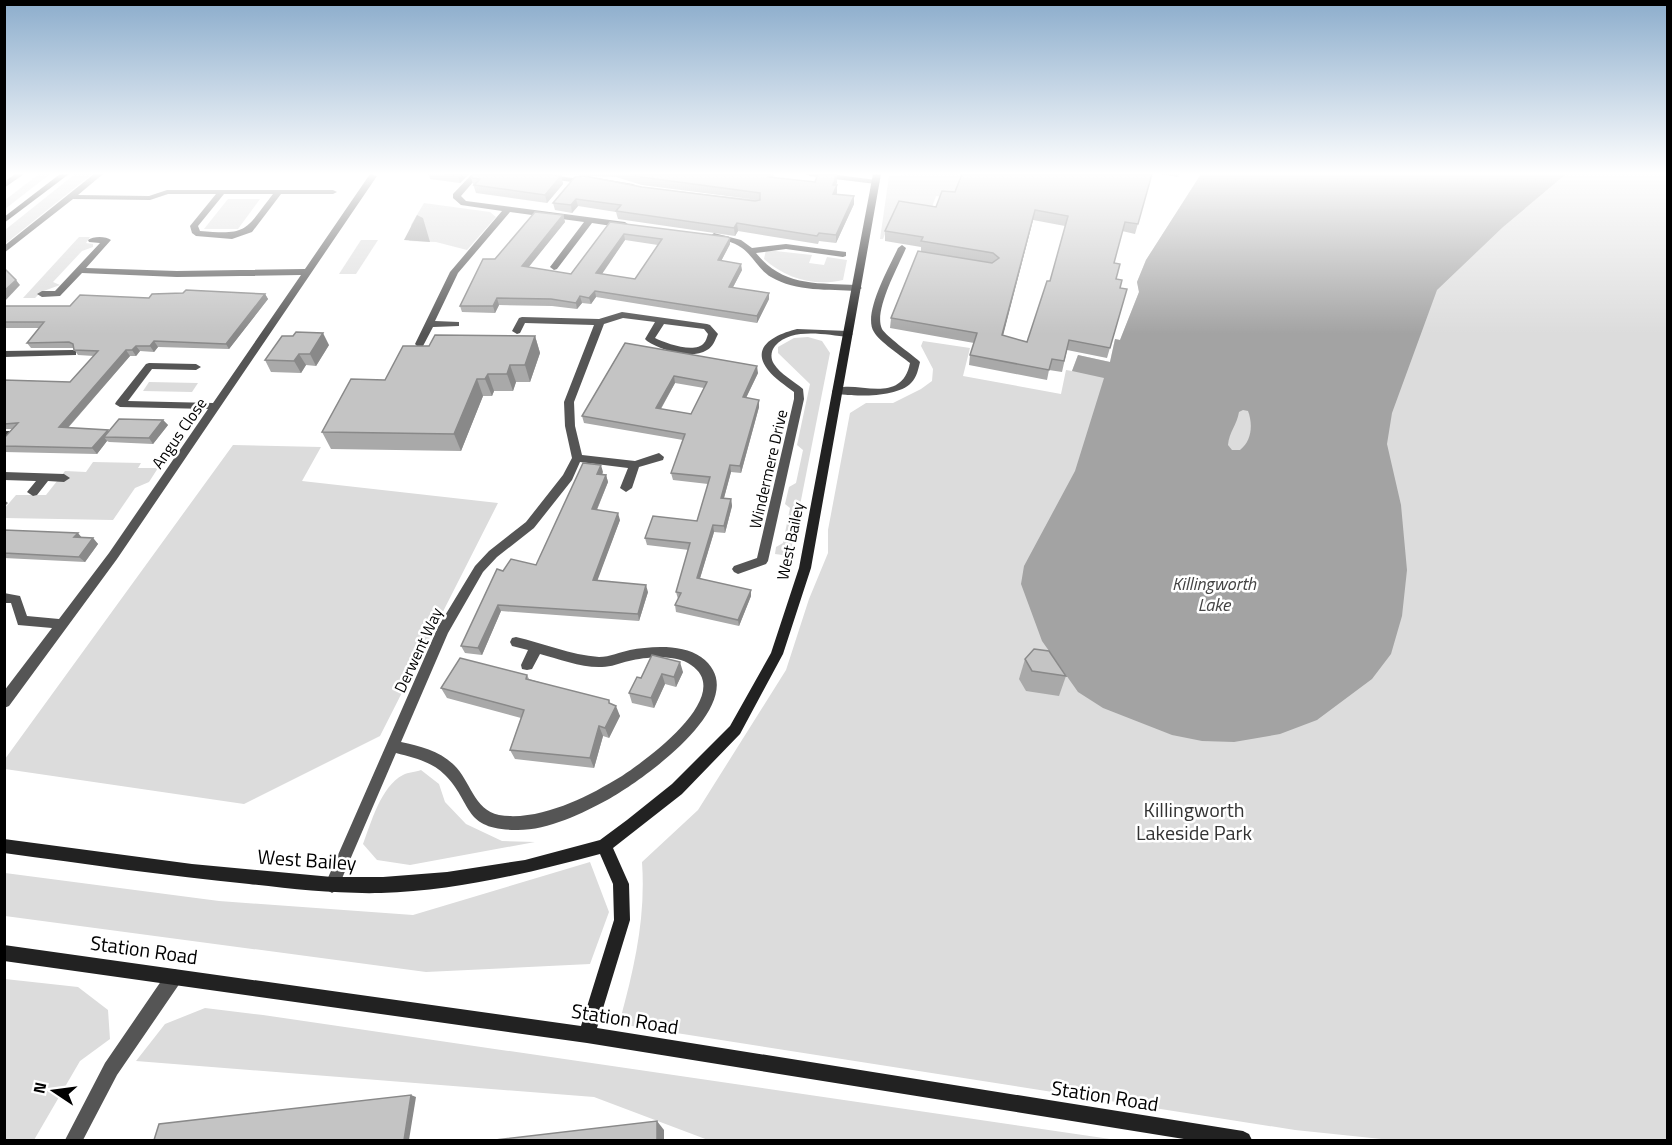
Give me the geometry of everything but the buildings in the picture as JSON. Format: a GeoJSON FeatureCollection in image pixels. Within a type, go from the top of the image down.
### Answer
{"type":"FeatureCollection","features":[{"type":"Feature","properties":{"kind":"street"},"geometry":{"type":"LineString","coordinates":[[4,251],[32,227]]}},
{"type":"Feature","properties":{"kind":"street"},"geometry":{"type":"LineString","coordinates":[[194,227],[196,233],[232,236],[251,227]]}},
{"type":"Feature","properties":{"kind":"street","name":"Angus Close"},"geometry":{"type":"LineString","coordinates":[[4,702],[63,624],[338,227]]}},
{"type":"Feature","properties":{"kind":"street"},"geometry":{"type":"LineString","coordinates":[[420,344],[454,272],[492,227]]}},
{"type":"Feature","properties":{"kind":"street"},"geometry":{"type":"LineString","coordinates":[[544,258],[557,263],[584,227]]}},
{"type":"Feature","properties":{"kind":"street","name":"West Bailey"},"geometry":{"type":"LineString","coordinates":[[4,846],[192,871],[332,885],[383,885],[447,879],[525,867],[603,846],[677,789],[707,761],[735,730],[752,704],[777,654],[805,568],[868,227]]}},
{"type":"Feature","properties":{"kind":"street"},"geometry":{"type":"LineString","coordinates":[[698,234],[739,241],[752,251],[767,270],[790,282],[857,288]]}},
{"type":"Feature","properties":{"kind":"street"},"geometry":{"type":"LineString","coordinates":[[42,294],[57,294],[107,240],[92,240]]}},
{"type":"Feature","properties":{"kind":"street"},"geometry":{"type":"LineString","coordinates":[[752,251],[782,245],[843,254]]}},
{"type":"Feature","properties":{"kind":"street"},"geometry":{"type":"LineString","coordinates":[[819,262],[824,251]]}},
{"type":"Feature","properties":{"kind":"street"},"geometry":{"type":"LineString","coordinates":[[837,391],[891,391],[905,385],[913,377],[915,362],[878,331],[876,326],[881,296],[904,252]]}},
{"type":"Feature","properties":{"kind":"street"},"geometry":{"type":"LineString","coordinates":[[79,270],[177,274],[308,272]]}},
{"type":"Feature","properties":{"kind":"street"},"geometry":{"type":"LineString","coordinates":[[517,331],[522,320],[600,322],[622,315],[661,320],[707,327],[713,334],[705,347],[697,351],[658,345],[650,339],[661,320]]}},
{"type":"Feature","properties":{"kind":"street"},"geometry":{"type":"LineString","coordinates":[[600,322],[569,402],[570,426],[577,458],[635,465],[659,457]]}},
{"type":"Feature","properties":{"kind":"street"},"geometry":{"type":"LineString","coordinates":[[429,324],[456,324]]}},
{"type":"Feature","properties":{"kind":"street","name":"Windermere Drive"},"geometry":{"type":"LineString","coordinates":[[738,569],[762,561],[799,399],[799,391],[770,366],[767,357],[769,348],[781,337],[792,333],[806,331],[848,334]]}},
{"type":"Feature","properties":{"kind":"street"},"geometry":{"type":"LineString","coordinates":[[4,354],[73,353]]}},
{"type":"Feature","properties":{"kind":"street"},"geometry":{"type":"LineString","coordinates":[[196,367],[149,366],[120,404],[216,406]]}},
{"type":"Feature","properties":{"kind":"street"},"geometry":{"type":"LineString","coordinates":[[165,378],[173,367]]}},
{"type":"Feature","properties":{"kind":"street","name":"Derwent Way"},"geometry":{"type":"LineString","coordinates":[[332,885],[442,631],[479,570],[493,554],[530,525],[542,512],[568,477],[577,458]]}},
{"type":"Feature","properties":{"kind":"street"},"geometry":{"type":"LineString","coordinates":[[626,488],[635,465]]}},
{"type":"Feature","properties":{"kind":"street"},"geometry":{"type":"LineString","coordinates":[[4,476],[64,478]]}},
{"type":"Feature","properties":{"kind":"street"},"geometry":{"type":"LineString","coordinates":[[33,492],[45,477]]}},
{"type":"Feature","properties":{"kind":"street"},"geometry":{"type":"LineString","coordinates":[[4,598],[16,599],[22,621],[63,624]]}},
{"type":"Feature","properties":{"kind":"street"},"geometry":{"type":"LineString","coordinates":[[393,746],[441,762],[462,787],[472,809],[494,821],[515,823],[540,821],[568,810],[629,779],[677,742],[704,708],[710,693],[709,674],[697,661],[672,654],[634,654],[601,662],[516,642]]}},
{"type":"Feature","properties":{"kind":"street"},"geometry":{"type":"LineString","coordinates":[[527,665],[537,647]]}},
{"type":"Feature","properties":{"kind":"street"},"geometry":{"type":"LineString","coordinates":[[587,1035],[622,920],[621,884],[603,846]]}},
{"type":"Feature","properties":{"kind":"street","name":"Station Road"},"geometry":{"type":"LineString","coordinates":[[4,953],[587,1035],[1239,1140]]}},
{"type":"Feature","properties":{"kind":"street"},"geometry":{"type":"LineString","coordinates":[[74,1140],[111,1070],[174,977]]}},
{"type":"Feature","properties":{"kind":"green space"},"geometry":{"type":"Polygon","coordinates":[[[8,227],[26,227],[5,244],[5,230],[8,227]]]}},
{"type":"Feature","properties":{"kind":"green space"},"geometry":{"type":"Polygon","coordinates":[[[205,227],[239,227],[238,229],[204,229],[205,227]]]}},
{"type":"Feature","properties":{"kind":"green space"},"geometry":{"type":"Polygon","coordinates":[[[487,227],[467,250],[436,242],[409,241],[413,229],[487,227]]]}},
{"type":"Feature","properties":{"kind":"green space"},"geometry":{"type":"Polygon","coordinates":[[[882,227],[888,227],[883,239],[880,239],[882,227]]]}},
{"type":"Feature","properties":{"kind":"green space","name":"Killingworth Lakeside Park"},"geometry":{"type":"Polygon","coordinates":[[[1167,227],[1667,227],[1667,1140],[1391,1140],[1295,1130],[619,1024],[638,944],[642,904],[642,862],[698,810],[786,670],[809,599],[828,553],[828,530],[850,413],[866,403],[893,403],[932,381],[933,369],[921,346],[923,341],[970,348],[963,376],[1061,394],[1066,370],[1072,371],[1078,355],[1110,362],[1115,339],[1120,340],[1139,292],[1137,282],[1146,260],[1167,227]]]}},
{"type":"Feature","properties":{"kind":"green space"},"geometry":{"type":"Polygon","coordinates":[[[79,237],[90,237],[86,243],[93,244],[93,247],[82,251],[53,282],[60,285],[41,292],[35,298],[23,298],[79,237]]]}},
{"type":"Feature","properties":{"kind":"green space"},"geometry":{"type":"Polygon","coordinates":[[[361,240],[378,240],[356,274],[339,274],[361,240]]]}},
{"type":"Feature","properties":{"kind":"green space"},"geometry":{"type":"Polygon","coordinates":[[[766,250],[812,255],[809,263],[824,265],[827,257],[847,260],[843,280],[821,282],[791,276],[764,259],[766,250]]]}},
{"type":"Feature","properties":{"kind":"green space"},"geometry":{"type":"Polygon","coordinates":[[[808,337],[822,341],[830,353],[790,556],[775,554],[776,547],[783,543],[790,508],[785,504],[789,487],[796,483],[803,450],[797,445],[810,384],[778,353],[778,347],[794,338],[808,337]]]}},
{"type":"Feature","properties":{"kind":"green space"},"geometry":{"type":"Polygon","coordinates":[[[149,382],[198,383],[192,392],[143,391],[149,382]]]}},
{"type":"Feature","properties":{"kind":"green space"},"geometry":{"type":"Polygon","coordinates":[[[233,445],[321,447],[302,481],[498,503],[380,736],[244,804],[5,769],[5,759],[233,445]]]}},
{"type":"Feature","properties":{"kind":"green space"},"geometry":{"type":"Polygon","coordinates":[[[93,462],[141,463],[138,468],[158,468],[149,482],[135,488],[113,520],[5,518],[4,509],[16,495],[46,495],[65,471],[86,472],[93,462]]]}},
{"type":"Feature","properties":{"kind":"green space"},"geometry":{"type":"Polygon","coordinates":[[[421,770],[439,784],[445,802],[466,824],[502,841],[535,842],[410,865],[377,860],[363,844],[373,816],[383,796],[395,780],[405,774],[421,770]]]}},
{"type":"Feature","properties":{"kind":"green space"},"geometry":{"type":"Polygon","coordinates":[[[590,862],[609,912],[590,964],[426,972],[5,916],[5,873],[219,901],[413,915],[590,862]]]}},
{"type":"Feature","properties":{"kind":"green space"},"geometry":{"type":"Polygon","coordinates":[[[5,979],[78,987],[108,1010],[110,1039],[80,1061],[34,1140],[5,1140],[5,979]]]}},
{"type":"Feature","properties":{"kind":"green space"},"geometry":{"type":"Polygon","coordinates":[[[205,1008],[1117,1140],[708,1140],[594,1097],[136,1061],[165,1024],[205,1008]]]}},
{"type":"Feature","properties":{"kind":"water"},"geometry":{"type":"Polygon","coordinates":[[[411,227],[426,227],[430,242],[404,240],[411,227]]]}},
{"type":"Feature","properties":{"kind":"water","name":"Killingworth Lake"},"geometry":{"type":"Polygon","coordinates":[[[1167,227],[1503,227],[1437,290],[1392,413],[1387,444],[1401,505],[1407,570],[1402,616],[1391,654],[1372,679],[1317,720],[1280,734],[1234,742],[1202,741],[1172,735],[1103,708],[1078,692],[1042,641],[1021,584],[1024,566],[1075,471],[1104,378],[1072,371],[1078,355],[1110,362],[1115,339],[1120,340],[1139,292],[1137,282],[1146,260],[1167,227]],[[1248,411],[1239,412],[1228,445],[1232,450],[1240,450],[1247,442],[1251,421],[1248,411]]]}}]}
